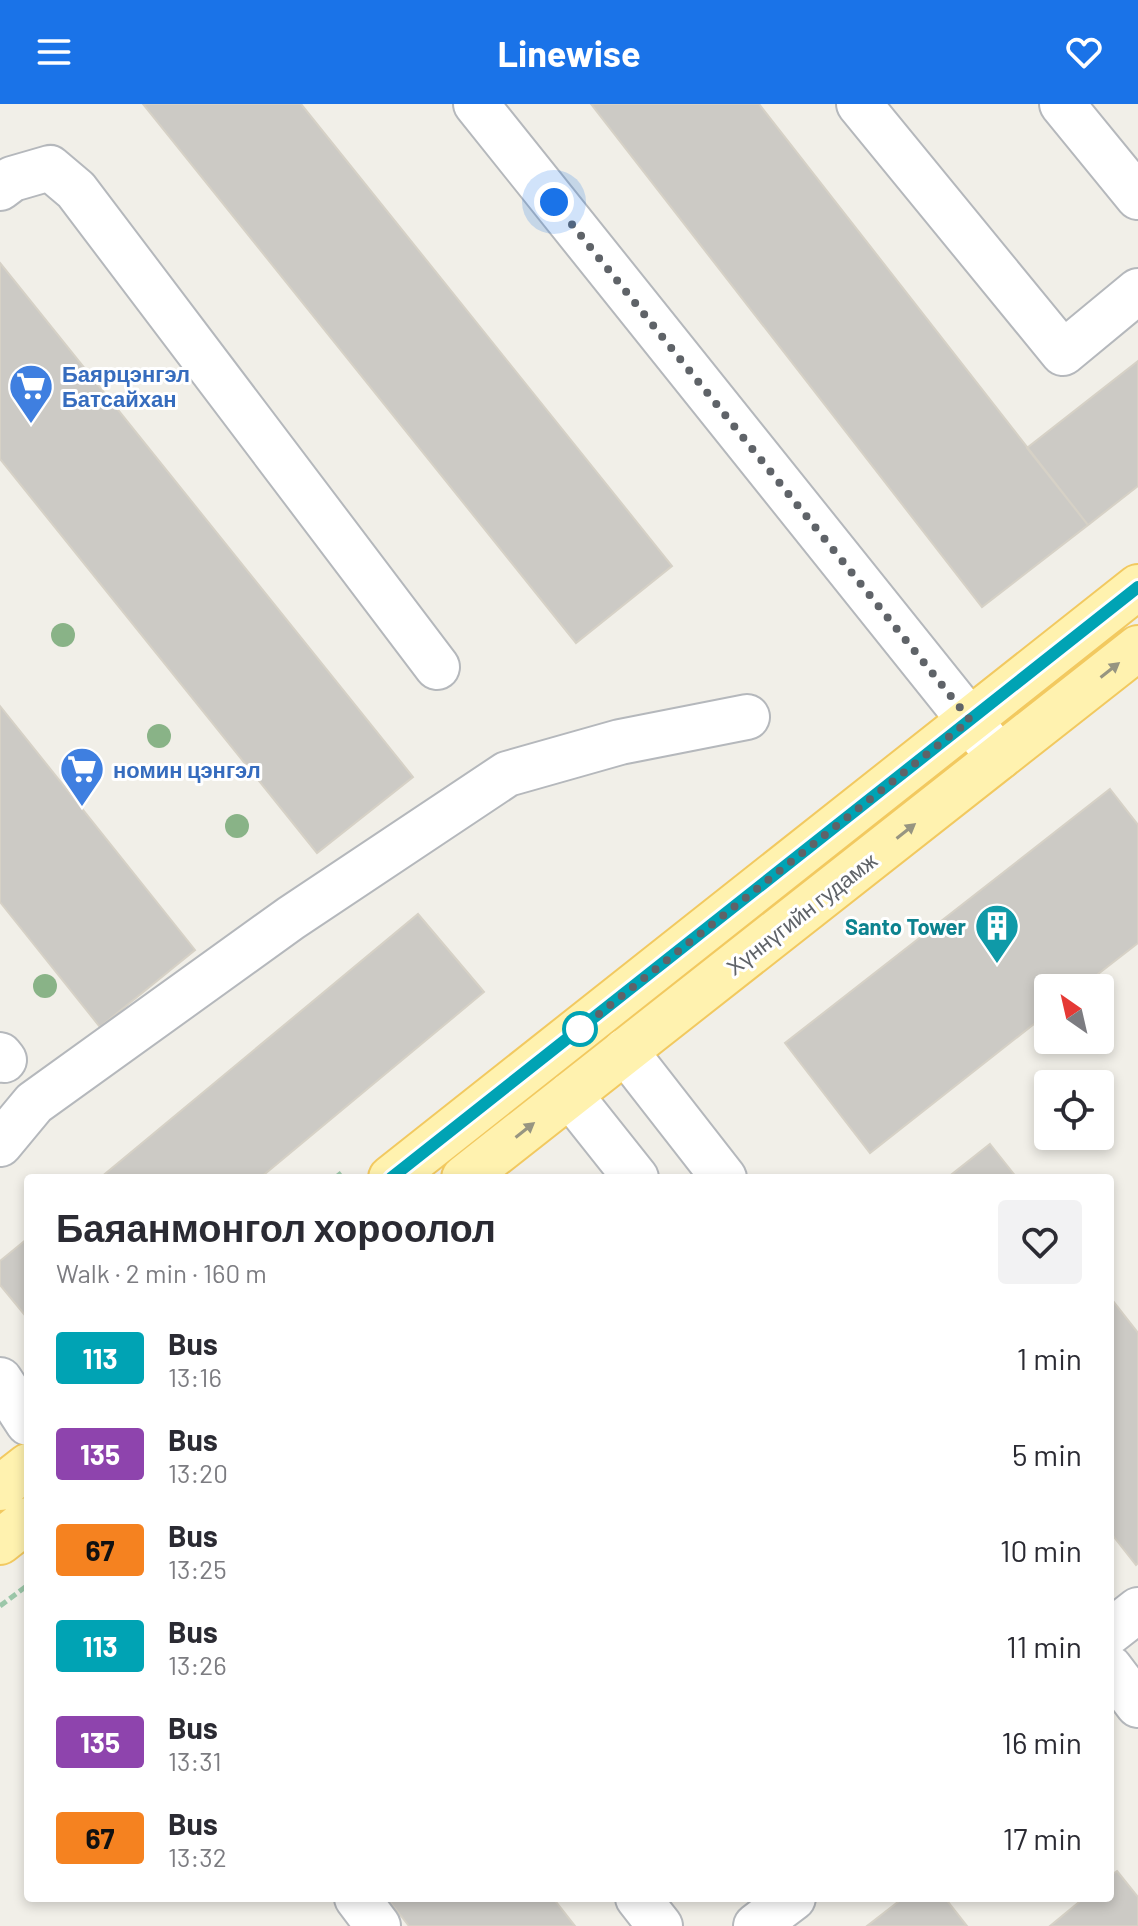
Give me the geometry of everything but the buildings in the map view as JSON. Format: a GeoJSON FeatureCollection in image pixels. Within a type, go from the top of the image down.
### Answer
{"type":"FeatureCollection","features":[{"type":"Feature","properties":{"kind":"main road","name":"Хүннүгийн гудамж"},"geometry":{"type":"LineString","coordinates":[[396,1174],[1138,587]]}},
{"type":"Feature","properties":{"kind":"main road","name":"Хүннүгийн гудамж"},"geometry":{"type":"LineString","coordinates":[[469,1174],[1138,648]]}},
{"type":"Feature","properties":{"kind":"main road"},"geometry":{"type":"LineString","coordinates":[[0,1488],[24,1469]]}},
{"type":"Feature","properties":{"kind":"main road"},"geometry":{"type":"LineString","coordinates":[[0,1542],[24,1523]]}},
{"type":"Feature","properties":{"kind":"street"},"geometry":{"type":"LineString","coordinates":[[476,104],[999,757]]}},
{"type":"Feature","properties":{"kind":"street"},"geometry":{"type":"LineString","coordinates":[[859,104],[1063,353],[1138,291]]}},
{"type":"Feature","properties":{"kind":"street"},"geometry":{"type":"LineString","coordinates":[[1062,104],[1138,197]]}},
{"type":"Feature","properties":{"kind":"street"},"geometry":{"type":"LineString","coordinates":[[0,188],[12,179],[50,168],[76,190],[437,667]]}},
{"type":"Feature","properties":{"kind":"street"},"geometry":{"type":"LineString","coordinates":[[0,1144],[34,1103],[291,918],[507,774],[620,742],[747,717]]}},
{"type":"Feature","properties":{"kind":"street"},"geometry":{"type":"LineString","coordinates":[[625,1051],[721,1174]]}},
{"type":"Feature","properties":{"kind":"street"},"geometry":{"type":"LineString","coordinates":[[570,1095],[629,1174]]}},
{"type":"Feature","properties":{"kind":"street"},"geometry":{"type":"LineString","coordinates":[[0,1380],[24,1417]]}},
{"type":"Feature","properties":{"kind":"street"},"geometry":{"type":"LineString","coordinates":[[1114,1629],[1138,1610]]}},
{"type":"Feature","properties":{"kind":"street"},"geometry":{"type":"LineString","coordinates":[[1114,1673],[1138,1705]]}},
{"type":"Feature","properties":{"kind":"street"},"geometry":{"type":"LineString","coordinates":[[360,1902],[378,1926]]}},
{"type":"Feature","properties":{"kind":"street"},"geometry":{"type":"LineString","coordinates":[[641,1902],[660,1926]]}},
{"type":"Feature","properties":{"kind":"street"},"geometry":{"type":"LineString","coordinates":[[756,1926],[788,1902]]}},
{"type":"Feature","properties":{"kind":"path"},"geometry":{"type":"LineString","coordinates":[[0,1606],[24,1588]]}},
{"type":"Feature","properties":{"kind":"bus line","name":"113"},"geometry":{"type":"LineString","coordinates":[[396,1174],[1138,587]]}},
{"type":"Feature","properties":{"kind":"place","name":"Баярцэнгэл Батсайхан"},"geometry":{"type":"Point","coordinates":[31,425]}},
{"type":"Feature","properties":{"kind":"place","name":"номин цэнгэл"},"geometry":{"type":"Point","coordinates":[82,808]}},
{"type":"Feature","properties":{"kind":"place","name":"Santo Tower"},"geometry":{"type":"Point","coordinates":[997,965]}},
{"type":"Feature","properties":{"kind":"route"},"geometry":{"type":"LineString","coordinates":[[554,202],[970,720],[580,1029]]}}]}
